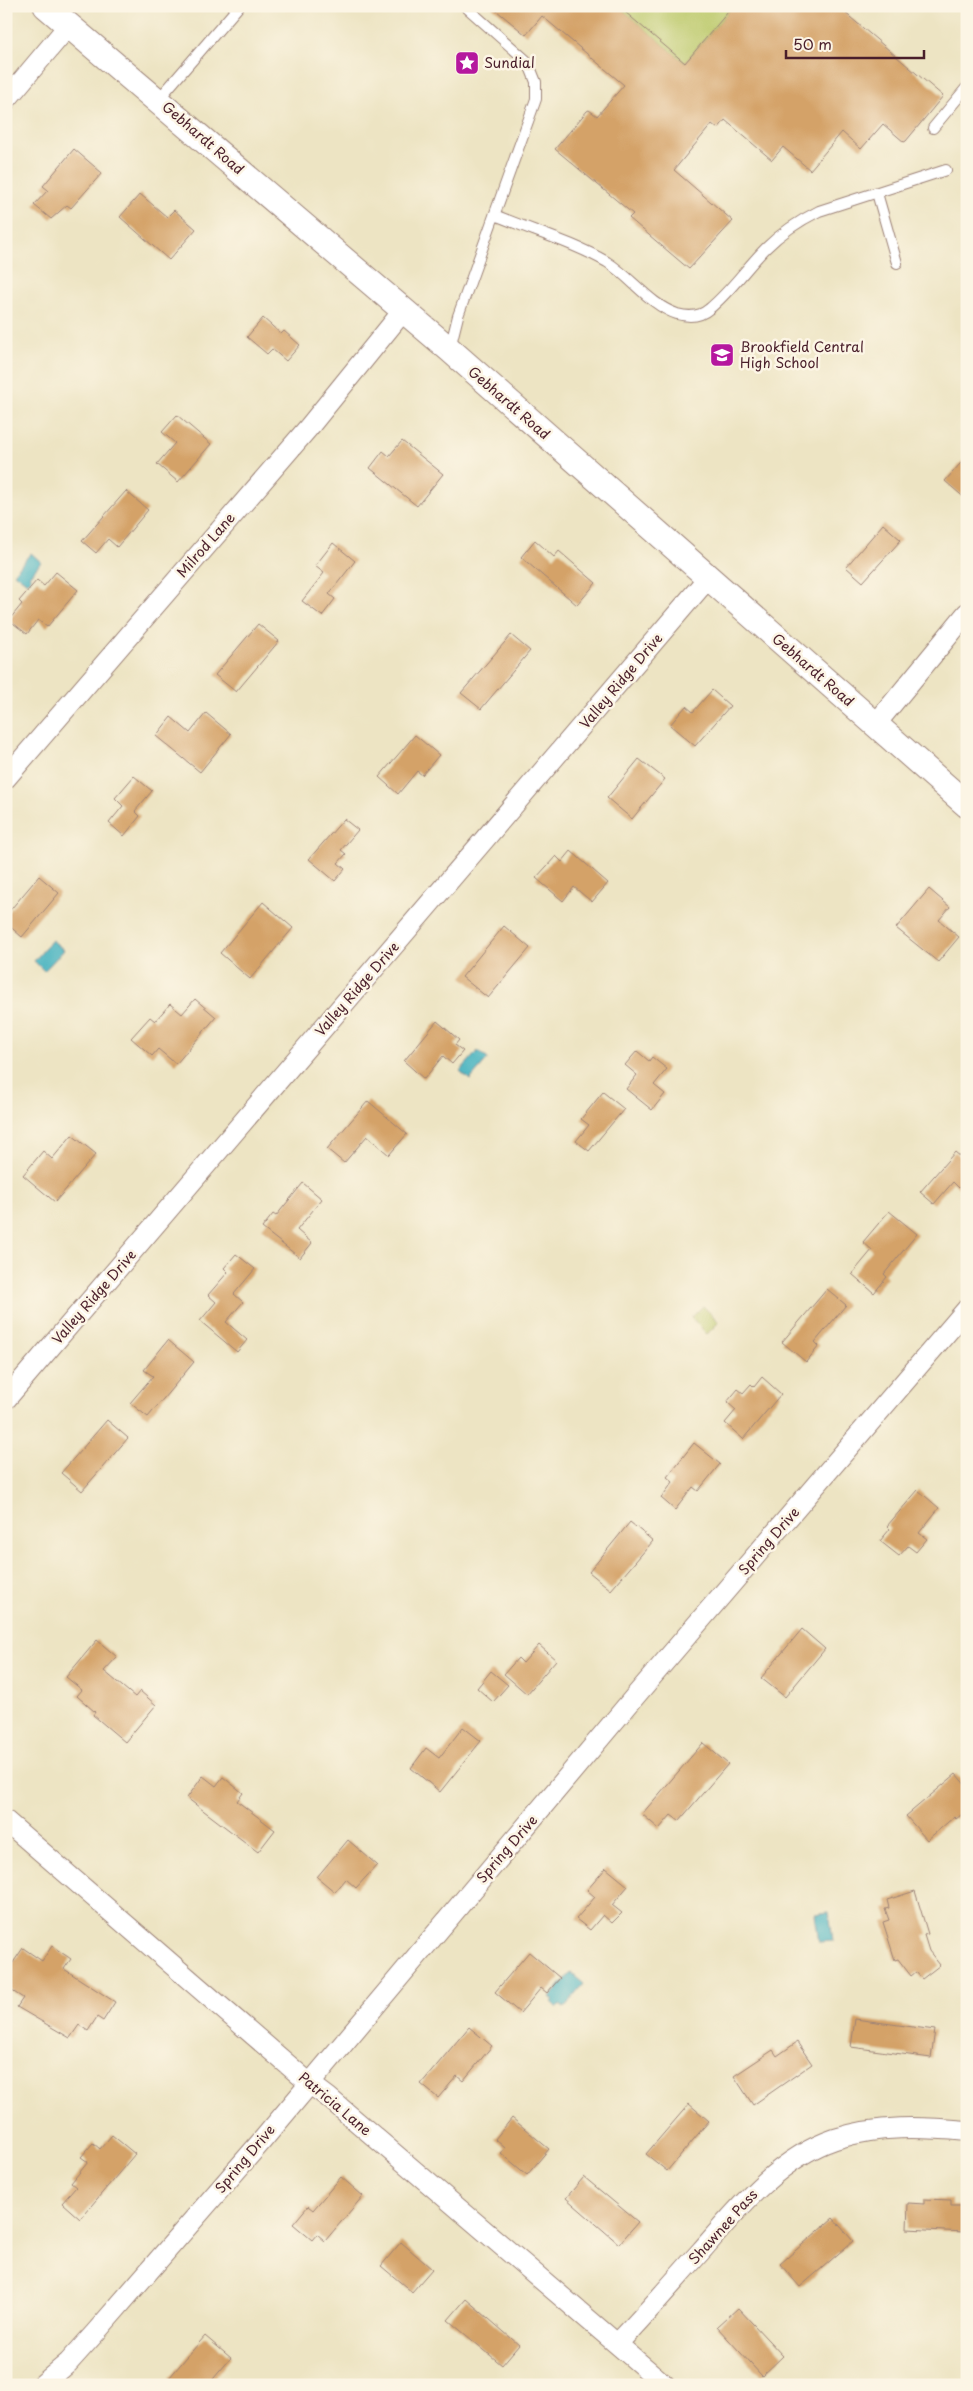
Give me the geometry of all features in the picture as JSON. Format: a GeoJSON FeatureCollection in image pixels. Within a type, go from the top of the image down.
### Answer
{"type":"FeatureCollection","features":[{"type":"Feature","properties":{"kind":"street","name":"Gebhardt Road"},"geometry":{"type":"LineString","coordinates":[[46,6],[449,349],[967,805]]}},
{"type":"Feature","properties":{"kind":"street"},"geometry":{"type":"LineString","coordinates":[[6,100],[69,25]]}},
{"type":"Feature","properties":{"kind":"street","name":"Milrod Lane"},"geometry":{"type":"LineString","coordinates":[[6,778],[309,427],[403,311]]}},
{"type":"Feature","properties":{"kind":"street","name":"Valley Ridge Drive"},"geometry":{"type":"LineString","coordinates":[[6,1399],[708,578]]}},
{"type":"Feature","properties":{"kind":"street"},"geometry":{"type":"LineString","coordinates":[[875,725],[967,613]]}},
{"type":"Feature","properties":{"kind":"street","name":"Spring Drive"},"geometry":{"type":"LineString","coordinates":[[42,2385],[68,2362],[92,2336],[967,1310]]}},
{"type":"Feature","properties":{"kind":"street","name":"Patricia Lane"},"geometry":{"type":"LineString","coordinates":[[6,1821],[309,2083],[618,2343],[665,2385]]}},
{"type":"Feature","properties":{"kind":"street","name":"Shawnee Pass"},"geometry":{"type":"LineString","coordinates":[[618,2343],[740,2205],[766,2181],[801,2156],[834,2140],[872,2130],[922,2127],[967,2131]]}},
{"type":"Feature","properties":{"kind":"lane"},"geometry":{"type":"LineString","coordinates":[[158,100],[239,6]]}},
{"type":"Feature","properties":{"kind":"lane"},"geometry":{"type":"LineString","coordinates":[[449,349],[458,316],[536,100],[536,82],[528,62],[465,6]]}},
{"type":"Feature","properties":{"kind":"lane"},"geometry":{"type":"LineString","coordinates":[[932,128],[967,87]]}},
{"type":"Feature","properties":{"kind":"lane"},"geometry":{"type":"LineString","coordinates":[[495,215],[587,252],[608,263],[662,306],[676,314],[692,317],[707,311],[766,248],[791,226],[819,211],[946,170]]}},
{"type":"Feature","properties":{"kind":"lane"},"geometry":{"type":"LineString","coordinates":[[877,193],[897,263]]}},
{"type":"Feature","properties":{"kind":"green space"},"geometry":{"type":"Polygon","coordinates":[[[618,6],[733,6],[685,63],[618,6]]]}},
{"type":"Feature","properties":{"kind":"green space"},"geometry":{"type":"Polygon","coordinates":[[[703,1306],[719,1322],[707,1334],[691,1318],[703,1306]]]}},
{"type":"Feature","properties":{"kind":"water"},"geometry":{"type":"Polygon","coordinates":[[[31,553],[41,562],[29,576],[31,578],[27,583],[14,573],[31,553]]]}},
{"type":"Feature","properties":{"kind":"water"},"geometry":{"type":"Polygon","coordinates":[[[52,940],[64,950],[44,971],[34,961],[52,940]]]}},
{"type":"Feature","properties":{"kind":"water"},"geometry":{"type":"Polygon","coordinates":[[[478,1051],[488,1059],[470,1080],[460,1071],[478,1051]]]}},
{"type":"Feature","properties":{"kind":"water"},"geometry":{"type":"Polygon","coordinates":[[[829,1912],[833,1941],[819,1942],[815,1914],[829,1912]]]}},
{"type":"Feature","properties":{"kind":"water"},"geometry":{"type":"Polygon","coordinates":[[[571,1973],[584,1984],[564,2008],[560,2005],[558,2008],[550,1997],[571,1973]]]}},
{"type":"Feature","properties":{"kind":"building"},"geometry":{"type":"Polygon","coordinates":[[[491,6],[618,6],[685,63],[733,6],[837,6],[943,96],[906,141],[904,142],[883,124],[861,149],[842,132],[810,170],[783,147],[772,160],[725,120],[718,129],[712,124],[674,170],[733,221],[689,269],[629,218],[633,214],[555,149],[587,111],[589,110],[597,116],[624,85],[542,16],[526,35],[491,6]]]}},
{"type":"Feature","properties":{"kind":"building"},"geometry":{"type":"Polygon","coordinates":[[[74,149],[102,173],[71,208],[67,205],[51,219],[34,205],[48,190],[43,186],[74,149]]]}},
{"type":"Feature","properties":{"kind":"building"},"geometry":{"type":"Polygon","coordinates":[[[140,194],[167,217],[174,210],[196,229],[169,260],[120,217],[140,194]]]}},
{"type":"Feature","properties":{"kind":"building"},"geometry":{"type":"Polygon","coordinates":[[[263,318],[281,334],[284,331],[300,345],[286,361],[272,349],[267,354],[247,337],[263,318]]]}},
{"type":"Feature","properties":{"kind":"building"},"geometry":{"type":"Polygon","coordinates":[[[177,415],[211,444],[178,482],[157,464],[175,443],[162,432],[177,415]]]}},
{"type":"Feature","properties":{"kind":"building"},"geometry":{"type":"Polygon","coordinates":[[[402,441],[443,474],[417,506],[370,468],[383,451],[389,456],[402,441]]]}},
{"type":"Feature","properties":{"kind":"building"},"geometry":{"type":"Polygon","coordinates":[[[967,456],[967,500],[945,481],[967,456]]]}},
{"type":"Feature","properties":{"kind":"building"},"geometry":{"type":"Polygon","coordinates":[[[126,491],[148,510],[117,547],[108,539],[96,553],[82,541],[126,491]]]}},
{"type":"Feature","properties":{"kind":"building"},"geometry":{"type":"Polygon","coordinates":[[[883,524],[901,540],[863,582],[846,567],[883,524]]]}},
{"type":"Feature","properties":{"kind":"building"},"geometry":{"type":"Polygon","coordinates":[[[535,540],[554,557],[559,551],[596,583],[577,605],[521,557],[535,540]]]}},
{"type":"Feature","properties":{"kind":"building"},"geometry":{"type":"Polygon","coordinates":[[[333,543],[355,561],[329,594],[335,599],[322,616],[302,601],[324,573],[315,566],[333,543]]]}},
{"type":"Feature","properties":{"kind":"building"},"geometry":{"type":"Polygon","coordinates":[[[56,572],[78,590],[47,627],[38,620],[27,634],[9,620],[22,604],[19,601],[37,580],[44,586],[56,572]]]}},
{"type":"Feature","properties":{"kind":"building"},"geometry":{"type":"Polygon","coordinates":[[[258,624],[279,641],[236,692],[215,675],[258,624]]]}},
{"type":"Feature","properties":{"kind":"building"},"geometry":{"type":"Polygon","coordinates":[[[511,635],[530,651],[481,709],[461,693],[511,635]]]}},
{"type":"Feature","properties":{"kind":"building"},"geometry":{"type":"Polygon","coordinates":[[[712,690],[730,706],[695,746],[670,725],[686,706],[693,712],[712,690]]]}},
{"type":"Feature","properties":{"kind":"building"},"geometry":{"type":"Polygon","coordinates":[[[206,713],[231,734],[200,772],[156,736],[171,717],[190,733],[206,713]]]}},
{"type":"Feature","properties":{"kind":"building"},"geometry":{"type":"Polygon","coordinates":[[[415,735],[439,755],[422,775],[417,771],[398,794],[379,777],[415,735]]]}},
{"type":"Feature","properties":{"kind":"building"},"geometry":{"type":"Polygon","coordinates":[[[639,759],[665,779],[632,819],[607,798],[639,759]]]}},
{"type":"Feature","properties":{"kind":"building"},"geometry":{"type":"Polygon","coordinates":[[[134,776],[152,791],[135,811],[140,816],[124,836],[109,823],[123,806],[115,798],[134,776]]]}},
{"type":"Feature","properties":{"kind":"building"},"geometry":{"type":"Polygon","coordinates":[[[344,819],[358,830],[341,850],[346,854],[338,863],[345,869],[335,881],[309,859],[344,819]]]}},
{"type":"Feature","properties":{"kind":"building"},"geometry":{"type":"Polygon","coordinates":[[[571,851],[608,883],[592,902],[574,887],[563,901],[536,878],[556,856],[562,862],[571,851]]]}},
{"type":"Feature","properties":{"kind":"building"},"geometry":{"type":"Polygon","coordinates":[[[39,876],[59,893],[22,937],[6,923],[6,915],[39,876]]]}},
{"type":"Feature","properties":{"kind":"building"},"geometry":{"type":"Polygon","coordinates":[[[929,889],[950,907],[939,920],[959,937],[938,962],[896,928],[929,889]]]}},
{"type":"Feature","properties":{"kind":"building"},"geometry":{"type":"Polygon","coordinates":[[[263,902],[293,928],[250,979],[220,953],[263,902]]]}},
{"type":"Feature","properties":{"kind":"building"},"geometry":{"type":"Polygon","coordinates":[[[504,926],[530,948],[488,998],[462,977],[504,926]]]}},
{"type":"Feature","properties":{"kind":"building"},"geometry":{"type":"Polygon","coordinates":[[[195,999],[216,1017],[176,1064],[158,1049],[152,1056],[131,1038],[150,1017],[155,1021],[170,1004],[182,1014],[195,999]]]}},
{"type":"Feature","properties":{"kind":"building"},"geometry":{"type":"Polygon","coordinates":[[[437,1021],[459,1040],[455,1045],[463,1051],[452,1064],[443,1056],[424,1079],[404,1061],[437,1021]]]}},
{"type":"Feature","properties":{"kind":"building"},"geometry":{"type":"Polygon","coordinates":[[[637,1051],[649,1061],[652,1057],[667,1069],[654,1085],[665,1094],[652,1110],[626,1089],[637,1075],[625,1065],[637,1051]]]}},
{"type":"Feature","properties":{"kind":"building"},"geometry":{"type":"Polygon","coordinates":[[[603,1092],[624,1109],[589,1151],[576,1141],[589,1125],[581,1119],[603,1092]]]}},
{"type":"Feature","properties":{"kind":"building"},"geometry":{"type":"Polygon","coordinates":[[[368,1101],[407,1134],[389,1155],[367,1136],[344,1163],[327,1149],[368,1101]]]}},
{"type":"Feature","properties":{"kind":"building"},"geometry":{"type":"Polygon","coordinates":[[[72,1135],[96,1154],[55,1202],[23,1175],[43,1151],[52,1159],[72,1135]]]}},
{"type":"Feature","properties":{"kind":"building"},"geometry":{"type":"Polygon","coordinates":[[[955,1152],[967,1162],[967,1179],[959,1188],[953,1182],[934,1204],[920,1192],[955,1152]]]}},
{"type":"Feature","properties":{"kind":"building"},"geometry":{"type":"Polygon","coordinates":[[[303,1183],[322,1199],[297,1230],[312,1243],[300,1258],[262,1228],[273,1214],[276,1216],[303,1183]]]}},
{"type":"Feature","properties":{"kind":"building"},"geometry":{"type":"Polygon","coordinates":[[[889,1211],[917,1234],[884,1274],[887,1277],[874,1293],[852,1274],[872,1250],[863,1242],[889,1211]]]}},
{"type":"Feature","properties":{"kind":"building"},"geometry":{"type":"Polygon","coordinates":[[[236,1254],[255,1269],[234,1294],[243,1302],[226,1322],[247,1340],[237,1352],[200,1321],[216,1302],[208,1295],[228,1272],[224,1268],[236,1254]]]}},
{"type":"Feature","properties":{"kind":"building"},"geometry":{"type":"Polygon","coordinates":[[[827,1289],[846,1305],[815,1342],[819,1346],[806,1362],[782,1342],[827,1289]]]}},
{"type":"Feature","properties":{"kind":"building"},"geometry":{"type":"Polygon","coordinates":[[[168,1340],[194,1362],[148,1417],[130,1403],[153,1376],[144,1370],[168,1340]]]}},
{"type":"Feature","properties":{"kind":"building"},"geometry":{"type":"Polygon","coordinates":[[[762,1377],[781,1394],[743,1439],[725,1423],[736,1410],[727,1402],[738,1389],[743,1393],[751,1384],[754,1387],[762,1377]]]}},
{"type":"Feature","properties":{"kind":"building"},"geometry":{"type":"Polygon","coordinates":[[[107,1420],[128,1438],[82,1491],[61,1473],[107,1420]]]}},
{"type":"Feature","properties":{"kind":"building"},"geometry":{"type":"Polygon","coordinates":[[[694,1443],[720,1464],[698,1491],[693,1487],[675,1510],[661,1498],[673,1482],[667,1477],[694,1443]]]}},
{"type":"Feature","properties":{"kind":"building"},"geometry":{"type":"Polygon","coordinates":[[[918,1490],[939,1508],[919,1533],[927,1539],[916,1552],[908,1546],[899,1556],[880,1541],[890,1529],[887,1526],[918,1490]]]}},
{"type":"Feature","properties":{"kind":"building"},"geometry":{"type":"Polygon","coordinates":[[[630,1522],[653,1541],[611,1590],[589,1572],[630,1522]]]}},
{"type":"Feature","properties":{"kind":"building"},"geometry":{"type":"Polygon","coordinates":[[[802,1629],[825,1649],[785,1697],[761,1678],[802,1629]]]}},
{"type":"Feature","properties":{"kind":"building"},"geometry":{"type":"Polygon","coordinates":[[[97,1640],[117,1657],[104,1671],[135,1697],[140,1691],[156,1705],[125,1742],[93,1715],[95,1712],[77,1696],[82,1690],[66,1677],[97,1640]]]}},
{"type":"Feature","properties":{"kind":"building"},"geometry":{"type":"Polygon","coordinates":[[[539,1645],[556,1660],[527,1694],[504,1674],[518,1658],[523,1663],[539,1645]]]}},
{"type":"Feature","properties":{"kind":"building"},"geometry":{"type":"Polygon","coordinates":[[[491,1671],[508,1685],[493,1702],[477,1688],[491,1671]]]}},
{"type":"Feature","properties":{"kind":"building"},"geometry":{"type":"Polygon","coordinates":[[[463,1727],[481,1741],[440,1792],[411,1768],[426,1748],[439,1758],[463,1727]]]}},
{"type":"Feature","properties":{"kind":"building"},"geometry":{"type":"Polygon","coordinates":[[[703,1743],[728,1764],[679,1821],[671,1815],[659,1829],[642,1814],[703,1743]]]}},
{"type":"Feature","properties":{"kind":"building"},"geometry":{"type":"Polygon","coordinates":[[[956,1774],[967,1787],[967,1810],[956,1819],[954,1817],[927,1840],[906,1816],[956,1774]]]}},
{"type":"Feature","properties":{"kind":"building"},"geometry":{"type":"Polygon","coordinates":[[[203,1776],[216,1786],[223,1777],[243,1793],[237,1801],[275,1830],[258,1852],[187,1798],[203,1776]]]}},
{"type":"Feature","properties":{"kind":"building"},"geometry":{"type":"Polygon","coordinates":[[[348,1840],[377,1865],[356,1888],[346,1879],[335,1892],[317,1877],[348,1840]]]}},
{"type":"Feature","properties":{"kind":"building"},"geometry":{"type":"Polygon","coordinates":[[[606,1868],[628,1886],[612,1905],[622,1913],[612,1923],[603,1915],[590,1930],[576,1919],[595,1897],[587,1890],[606,1868]]]}},
{"type":"Feature","properties":{"kind":"building"},"geometry":{"type":"Polygon","coordinates":[[[915,1891],[928,1934],[924,1935],[929,1951],[940,1965],[922,1979],[916,1972],[911,1976],[898,1959],[895,1960],[883,1922],[889,1920],[885,1909],[889,1908],[887,1900],[915,1891]]]}},
{"type":"Feature","properties":{"kind":"building"},"geometry":{"type":"Polygon","coordinates":[[[52,1946],[71,1959],[64,1969],[115,2002],[103,2021],[97,2017],[88,2031],[79,2025],[70,2038],[17,2007],[23,1998],[6,1987],[6,1973],[23,1948],[42,1961],[52,1946]]]}},
{"type":"Feature","properties":{"kind":"building"},"geometry":{"type":"Polygon","coordinates":[[[529,1952],[560,1978],[547,1993],[541,1988],[520,2013],[495,1992],[529,1952]]]}},
{"type":"Feature","properties":{"kind":"building"},"geometry":{"type":"Polygon","coordinates":[[[855,2019],[935,2030],[931,2058],[851,2047],[855,2019]]]}},
{"type":"Feature","properties":{"kind":"building"},"geometry":{"type":"Polygon","coordinates":[[[469,2027],[492,2046],[463,2081],[457,2076],[438,2098],[421,2084],[469,2027]]]}},
{"type":"Feature","properties":{"kind":"building"},"geometry":{"type":"Polygon","coordinates":[[[797,2042],[812,2064],[753,2105],[734,2076],[773,2050],[777,2056],[797,2042]]]}},
{"type":"Feature","properties":{"kind":"building"},"geometry":{"type":"Polygon","coordinates":[[[689,2104],[709,2121],[667,2171],[646,2154],[689,2104]]]}},
{"type":"Feature","properties":{"kind":"building"},"geometry":{"type":"Polygon","coordinates":[[[512,2118],[549,2149],[527,2175],[501,2153],[505,2148],[495,2139],[512,2118]]]}},
{"type":"Feature","properties":{"kind":"building"},"geometry":{"type":"Polygon","coordinates":[[[112,2135],[135,2154],[80,2219],[62,2203],[76,2187],[71,2183],[88,2162],[81,2157],[93,2143],[100,2149],[112,2135]]]}},
{"type":"Feature","properties":{"kind":"building"},"geometry":{"type":"Polygon","coordinates":[[[341,2177],[363,2196],[325,2241],[317,2234],[312,2240],[293,2224],[308,2206],[313,2210],[341,2177]]]}},
{"type":"Feature","properties":{"kind":"building"},"geometry":{"type":"Polygon","coordinates":[[[584,2177],[638,2222],[619,2244],[566,2198],[584,2177]]]}},
{"type":"Feature","properties":{"kind":"building"},"geometry":{"type":"Polygon","coordinates":[[[924,2199],[951,2200],[951,2206],[966,2206],[964,2232],[907,2229],[908,2203],[924,2204],[924,2199]]]}},
{"type":"Feature","properties":{"kind":"building"},"geometry":{"type":"Polygon","coordinates":[[[833,2218],[853,2241],[800,2287],[780,2264],[833,2218]]]}},
{"type":"Feature","properties":{"kind":"building"},"geometry":{"type":"Polygon","coordinates":[[[401,2242],[432,2269],[412,2292],[381,2266],[401,2242]]]}},
{"type":"Feature","properties":{"kind":"building"},"geometry":{"type":"Polygon","coordinates":[[[466,2299],[519,2345],[502,2365],[448,2320],[466,2299]]]}},
{"type":"Feature","properties":{"kind":"building"},"geometry":{"type":"Polygon","coordinates":[[[738,2308],[783,2356],[762,2376],[717,2327],[738,2308]]]}},
{"type":"Feature","properties":{"kind":"building"},"geometry":{"type":"Polygon","coordinates":[[[205,2336],[231,2358],[208,2385],[177,2385],[169,2378],[205,2336]]]}},
{"type":"Feature","properties":{"kind":"place","name":"Sundial"},"geometry":{"type":"Point","coordinates":[467,63]}},
{"type":"Feature","properties":{"kind":"place","name":"Brookfield Central High School"},"geometry":{"type":"Point","coordinates":[722,355]}}]}
